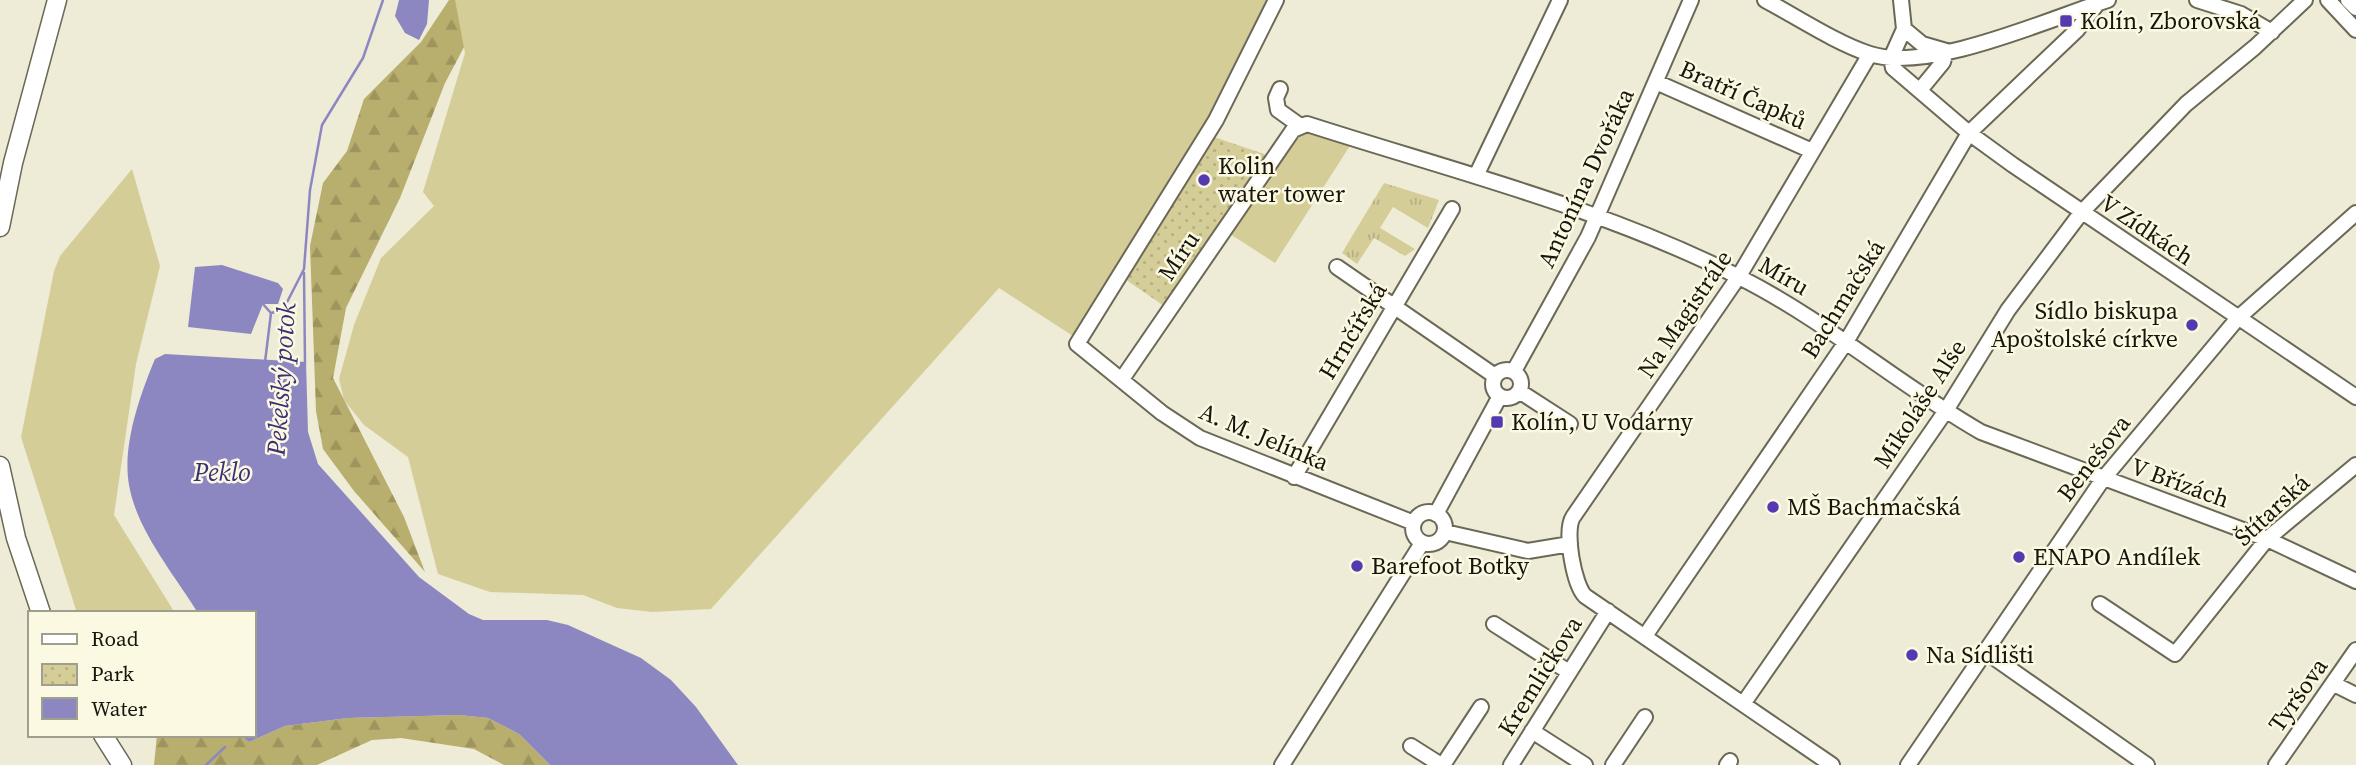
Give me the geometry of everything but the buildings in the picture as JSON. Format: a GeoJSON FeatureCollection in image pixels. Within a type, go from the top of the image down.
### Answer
{"type":"FeatureCollection","features":[{"type":"Feature","properties":{"kind":"main road"},"geometry":{"type":"LineString","coordinates":[[0,228],[13,163],[57,0]]}},
{"type":"Feature","properties":{"kind":"main road"},"geometry":{"type":"LineString","coordinates":[[0,466],[16,538],[40,611]]}},
{"type":"Feature","properties":{"kind":"main road"},"geometry":{"type":"LineString","coordinates":[[104,737],[122,765]]}},
{"type":"Feature","properties":{"kind":"street","name":"A. M. Jelínka"},"geometry":{"type":"LineString","coordinates":[[1276,0],[1216,120],[1077,344],[1162,414],[1200,438],[1414,523]]}},
{"type":"Feature","properties":{"kind":"street"},"geometry":{"type":"LineString","coordinates":[[1476,176],[1560,0]]}},
{"type":"Feature","properties":{"kind":"street","name":"Antonína Dvořáka"},"geometry":{"type":"LineString","coordinates":[[1514,371],[1598,215],[1691,0]]}},
{"type":"Feature","properties":{"kind":"street"},"geometry":{"type":"LineString","coordinates":[[1765,0],[1783,4],[1870,54],[1891,58],[1979,44],[2103,2]]}},
{"type":"Feature","properties":{"kind":"street"},"geometry":{"type":"LineString","coordinates":[[1891,58],[1903,29],[1901,0]]}},
{"type":"Feature","properties":{"kind":"street"},"geometry":{"type":"LineString","coordinates":[[2197,0],[2241,14],[2272,32]]}},
{"type":"Feature","properties":{"kind":"street","name":"Mikoláše Alše"},"geometry":{"type":"LineString","coordinates":[[1743,704],[1945,412],[2008,310],[2081,212],[2186,104],[2272,32],[2305,0]]}},
{"type":"Feature","properties":{"kind":"street"},"geometry":{"type":"LineString","coordinates":[[2328,0],[2356,30]]}},
{"type":"Feature","properties":{"kind":"street"},"geometry":{"type":"LineString","coordinates":[[2348,0],[2356,8]]}},
{"type":"Feature","properties":{"kind":"street","name":"Bachmačská"},"geometry":{"type":"LineString","coordinates":[[1645,636],[1846,342],[1969,133],[2103,2]]}},
{"type":"Feature","properties":{"kind":"street"},"geometry":{"type":"LineString","coordinates":[[1903,29],[1922,44],[1946,51]]}},
{"type":"Feature","properties":{"kind":"street"},"geometry":{"type":"LineString","coordinates":[[1920,90],[1942,62],[1946,51]]}},
{"type":"Feature","properties":{"kind":"street","name":"Na Magistrále"},"geometry":{"type":"LineString","coordinates":[[1832,765],[1579,589],[1570,544],[1570,522],[1739,276],[1870,54]]}},
{"type":"Feature","properties":{"kind":"street","name":"V Zídkách"},"geometry":{"type":"LineString","coordinates":[[1891,58],[1894,68],[1969,133],[2081,212],[2356,397]]}},
{"type":"Feature","properties":{"kind":"street","name":"Bratří Čapků"},"geometry":{"type":"LineString","coordinates":[[1656,82],[1812,151]]}},
{"type":"Feature","properties":{"kind":"street"},"geometry":{"type":"LineString","coordinates":[[1280,89],[1276,98],[1278,110],[1299,125]]}},
{"type":"Feature","properties":{"kind":"street","name":"Míru"},"geometry":{"type":"LineString","coordinates":[[1122,379],[1299,125],[1307,124],[1598,215],[1739,276],[1778,297],[1945,412],[1994,438],[2103,479]]}},
{"type":"Feature","properties":{"kind":"street","name":"Hrnčířská"},"geometry":{"type":"LineString","coordinates":[[1294,477],[1452,209]]}},
{"type":"Feature","properties":{"kind":"street","name":"Benešova"},"geometry":{"type":"LineString","coordinates":[[1908,765],[2103,479],[2238,318],[2356,213]]}},
{"type":"Feature","properties":{"kind":"street"},"geometry":{"type":"LineString","coordinates":[[1337,267],[1495,376]]}},
{"type":"Feature","properties":{"kind":"street"},"geometry":{"type":"LineString","coordinates":[[1506,369],[1514,371],[1521,380],[1519,391],[1512,397],[1500,396],[1493,387],[1495,376],[1506,369]]}},
{"type":"Feature","properties":{"kind":"street"},"geometry":{"type":"LineString","coordinates":[[1519,391],[1570,424]]}},
{"type":"Feature","properties":{"kind":"street"},"geometry":{"type":"LineString","coordinates":[[1436,514],[1500,396]]}},
{"type":"Feature","properties":{"kind":"street","name":"Štítarská"},"geometry":{"type":"LineString","coordinates":[[2100,604],[2175,654],[2267,539],[2356,465]]}},
{"type":"Feature","properties":{"kind":"street","name":"V Břízách"},"geometry":{"type":"LineString","coordinates":[[2103,479],[2267,539],[2356,581]]}},
{"type":"Feature","properties":{"kind":"street"},"geometry":{"type":"LineString","coordinates":[[1422,514],[1436,514],[1444,521],[1445,532],[1437,543],[1422,543],[1414,535],[1414,523],[1422,514]]}},
{"type":"Feature","properties":{"kind":"street"},"geometry":{"type":"LineString","coordinates":[[1445,532],[1528,551],[1570,544]]}},
{"type":"Feature","properties":{"kind":"street"},"geometry":{"type":"LineString","coordinates":[[1282,765],[1422,543]]}},
{"type":"Feature","properties":{"kind":"street","name":"Kremličkova"},"geometry":{"type":"LineString","coordinates":[[1511,765],[1608,611]]}},
{"type":"Feature","properties":{"kind":"street"},"geometry":{"type":"LineString","coordinates":[[1494,624],[1569,672]]}},
{"type":"Feature","properties":{"kind":"street","name":"Tyršova"},"geometry":{"type":"LineString","coordinates":[[2276,765],[2356,650]]}},
{"type":"Feature","properties":{"kind":"street"},"geometry":{"type":"LineString","coordinates":[[1986,652],[2147,765]]}},
{"type":"Feature","properties":{"kind":"street"},"geometry":{"type":"LineString","coordinates":[[2334,684],[2356,695]]}},
{"type":"Feature","properties":{"kind":"street"},"geometry":{"type":"LineString","coordinates":[[1411,746],[1442,765],[1480,707]]}},
{"type":"Feature","properties":{"kind":"street"},"geometry":{"type":"LineString","coordinates":[[1613,765],[1645,717]]}},
{"type":"Feature","properties":{"kind":"street"},"geometry":{"type":"LineString","coordinates":[[1532,732],[1585,765]]}},
{"type":"Feature","properties":{"kind":"green space"},"geometry":{"type":"Polygon","coordinates":[[[449,0],[489,0],[445,83],[400,198],[346,308],[333,378],[404,517],[425,572],[354,491],[323,449],[316,411],[310,246],[323,183],[347,151],[364,99],[421,42],[449,0]]]}},
{"type":"Feature","properties":{"kind":"green space"},"geometry":{"type":"Polygon","coordinates":[[[455,0],[1272,0],[1240,69],[1076,338],[999,288],[711,609],[652,612],[617,608],[583,595],[490,592],[438,574],[408,457],[364,425],[344,400],[339,379],[354,325],[381,258],[434,206],[423,192],[465,53],[455,0]]]}},
{"type":"Feature","properties":{"kind":"green space"},"geometry":{"type":"Polygon","coordinates":[[[1299,129],[1353,141],[1275,263],[1227,232],[1299,129]]]}},
{"type":"Feature","properties":{"kind":"green space"},"geometry":{"type":"Polygon","coordinates":[[[1214,137],[1267,155],[1164,306],[1125,279],[1214,137]]]}},
{"type":"Feature","properties":{"kind":"green space"},"geometry":{"type":"Polygon","coordinates":[[[132,169],[160,266],[136,364],[114,515],[174,611],[76,611],[21,437],[54,271],[60,256],[132,169]]]}},
{"type":"Feature","properties":{"kind":"green space"},"geometry":{"type":"Polygon","coordinates":[[[1384,183],[1439,200],[1428,228],[1393,207],[1380,228],[1415,249],[1405,256],[1374,238],[1357,264],[1342,253],[1384,183]]]}},
{"type":"Feature","properties":{"kind":"green space"},"geometry":{"type":"Polygon","coordinates":[[[459,715],[488,718],[519,734],[550,765],[504,765],[474,749],[401,738],[372,740],[317,765],[154,765],[157,737],[243,737],[249,742],[285,726],[348,718],[459,715]]]}},
{"type":"Feature","properties":{"kind":"water"},"geometry":{"type":"Polygon","coordinates":[[[399,0],[429,0],[427,24],[419,40],[405,33],[395,16],[399,0]]]}},
{"type":"Feature","properties":{"kind":"water"},"geometry":{"type":"Polygon","coordinates":[[[222,265],[278,283],[283,289],[278,304],[263,304],[251,334],[188,327],[195,267],[222,265]]]}},
{"type":"Feature","properties":{"kind":"water","name":"Peklo"},"geometry":{"type":"Polygon","coordinates":[[[165,354],[306,362],[308,432],[318,464],[419,577],[469,614],[483,620],[547,620],[568,625],[641,658],[671,680],[696,707],[738,765],[550,765],[519,734],[488,718],[459,715],[348,718],[285,726],[249,742],[243,737],[256,737],[256,611],[197,611],[148,535],[133,502],[127,470],[130,437],[155,359],[165,354]]]}},
{"type":"Feature","properties":{"kind":"waterway","name":"Peklo"},"geometry":{"type":"LineString","coordinates":[[265,362],[271,313],[283,310],[304,269],[310,190],[322,125],[363,58],[383,0]]}},
{"type":"Feature","properties":{"kind":"waterway","name":"Pekelský potok"},"geometry":{"type":"LineString","coordinates":[[304,273],[305,364]]}},
{"type":"Feature","properties":{"kind":"waterway"},"geometry":{"type":"LineString","coordinates":[[263,304],[270,312]]}},
{"type":"Feature","properties":{"kind":"waterway"},"geometry":{"type":"LineString","coordinates":[[206,765],[225,747]]}},
{"type":"Feature","properties":{"kind":"place","name":"Kolín, Zborovská"},"geometry":{"type":"Point","coordinates":[2066,21]}},
{"type":"Feature","properties":{"kind":"place","name":"Kolin water tower"},"geometry":{"type":"Point","coordinates":[1204,180]}},
{"type":"Feature","properties":{"kind":"place","name":"Sídlo biskupa Apoštolské církve"},"geometry":{"type":"Point","coordinates":[2192,325]}},
{"type":"Feature","properties":{"kind":"place","name":"Kolín, U Vodárny"},"geometry":{"type":"Point","coordinates":[1497,422]}},
{"type":"Feature","properties":{"kind":"place","name":"MŠ Bachmačská"},"geometry":{"type":"Point","coordinates":[1773,507]}},
{"type":"Feature","properties":{"kind":"place","name":"ENAPO Andílek"},"geometry":{"type":"Point","coordinates":[2019,557]}},
{"type":"Feature","properties":{"kind":"place","name":"Barefoot Botky"},"geometry":{"type":"Point","coordinates":[1357,566]}},
{"type":"Feature","properties":{"kind":"place","name":"Na Sídlišti"},"geometry":{"type":"Point","coordinates":[1912,655]}}]}
